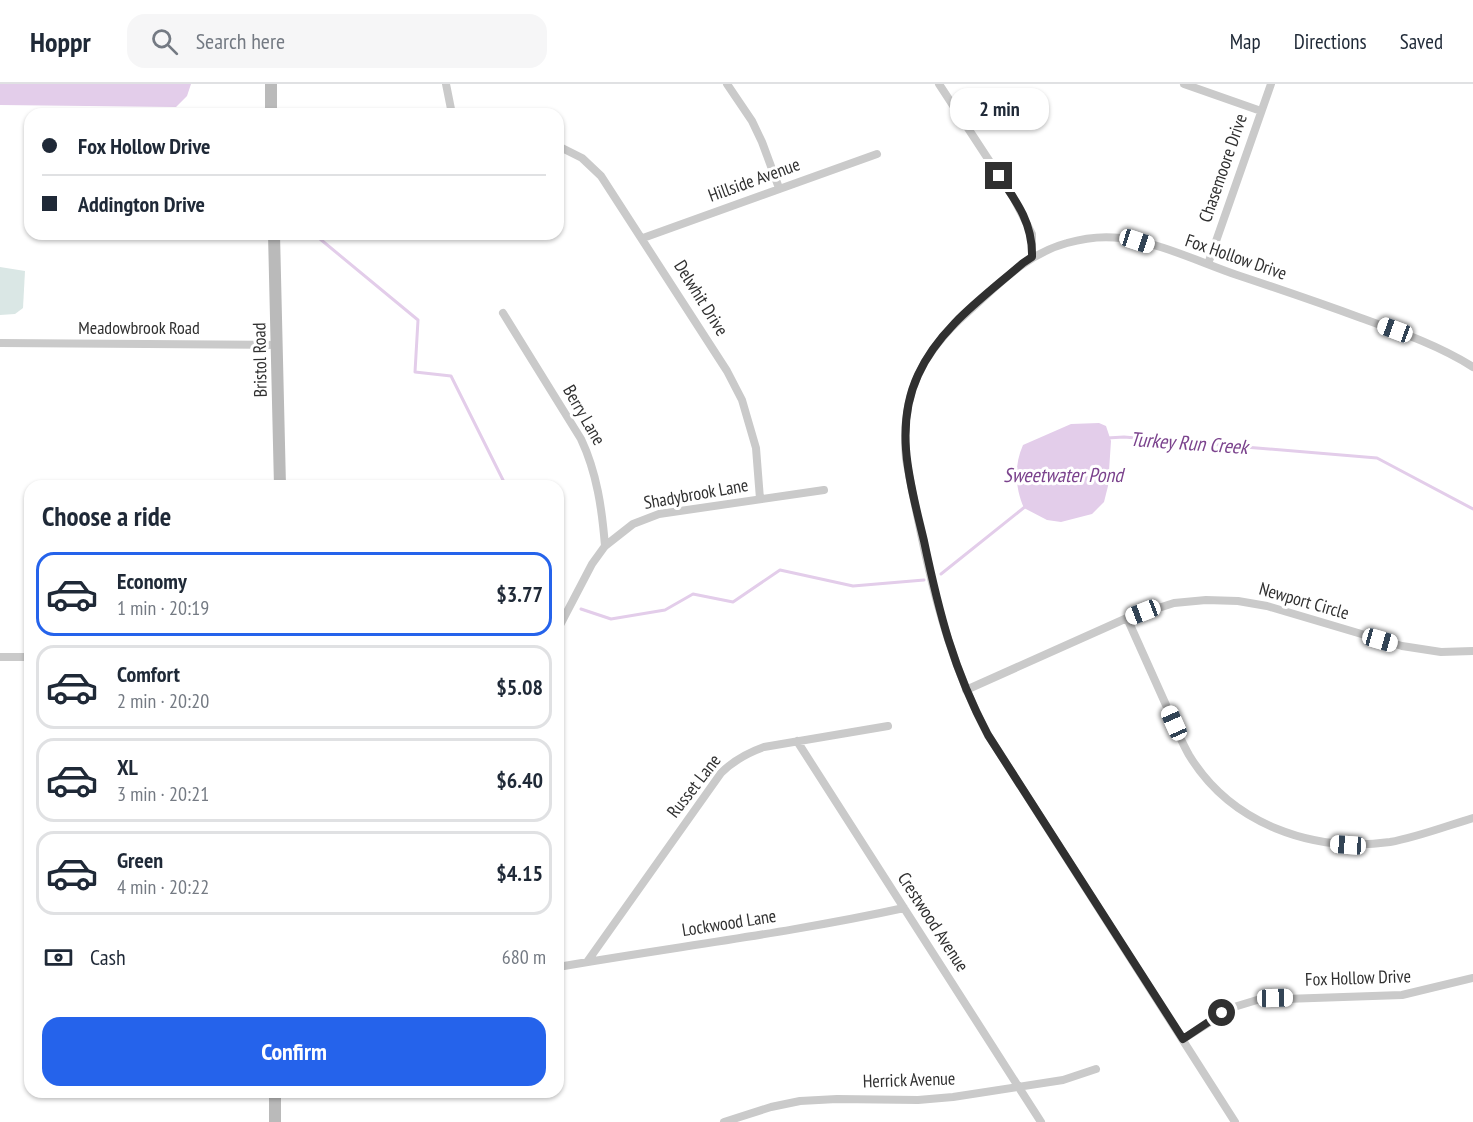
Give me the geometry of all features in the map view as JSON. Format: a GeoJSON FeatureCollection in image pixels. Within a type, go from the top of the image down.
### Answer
{"type":"FeatureCollection","features":[{"type":"Feature","properties":{"kind":"main road"},"geometry":{"type":"LineString","coordinates":[[271,84],[271,108]]}},
{"type":"Feature","properties":{"kind":"main road","name":"Bristol Road"},"geometry":{"type":"LineString","coordinates":[[274,240],[280,480]]}},
{"type":"Feature","properties":{"kind":"main road"},"geometry":{"type":"LineString","coordinates":[[274,1122],[275,1098]]}},
{"type":"Feature","properties":{"kind":"street"},"geometry":{"type":"LineString","coordinates":[[446,84],[451,108]]}},
{"type":"Feature","properties":{"kind":"street"},"geometry":{"type":"LineString","coordinates":[[727,84],[752,121],[779,188]]}},
{"type":"Feature","properties":{"kind":"street"},"geometry":{"type":"LineString","coordinates":[[939,84],[1013,197],[1032,234],[1032,257]]}},
{"type":"Feature","properties":{"kind":"street"},"geometry":{"type":"LineString","coordinates":[[1184,84],[1261,111]]}},
{"type":"Feature","properties":{"kind":"street","name":"Chasemoore Drive"},"geometry":{"type":"LineString","coordinates":[[1208,264],[1271,84]]}},
{"type":"Feature","properties":{"kind":"street","name":"Delwhit Drive"},"geometry":{"type":"LineString","coordinates":[[564,149],[582,158],[601,176],[727,370],[742,400],[756,448],[760,499]]}},
{"type":"Feature","properties":{"kind":"street","name":"Hillside Avenue"},"geometry":{"type":"LineString","coordinates":[[643,238],[877,154]]}},
{"type":"Feature","properties":{"kind":"street","name":"Fox Hollow Drive"},"geometry":{"type":"LineString","coordinates":[[1473,367],[1415,337],[1137,241],[1100,238],[1069,242],[1023,263],[953,325],[932,349],[917,377],[910,397],[906,418],[905,446],[911,484],[942,624],[966,690],[988,735],[1183,1039],[1234,1007],[1257,1000],[1402,995],[1473,978]]}},
{"type":"Feature","properties":{"kind":"street","name":"Berry Lane"},"geometry":{"type":"LineString","coordinates":[[503,313],[581,439],[591,460],[602,512],[605,546]]}},
{"type":"Feature","properties":{"kind":"street","name":"Meadowbrook Road"},"geometry":{"type":"LineString","coordinates":[[0,343],[278,345]]}},
{"type":"Feature","properties":{"kind":"street","name":"Shadybrook Lane"},"geometry":{"type":"LineString","coordinates":[[564,618],[592,564],[605,546],[633,524],[659,514],[824,490]]}},
{"type":"Feature","properties":{"kind":"street","name":"Newport Circle"},"geometry":{"type":"LineString","coordinates":[[966,690],[1127,618],[1174,603],[1206,600],[1238,601],[1267,606],[1402,646],[1441,652],[1473,651]]}},
{"type":"Feature","properties":{"kind":"street"},"geometry":{"type":"LineString","coordinates":[[1127,618],[1189,755],[1211,784],[1244,813],[1286,834],[1348,845],[1400,840],[1473,818]]}},
{"type":"Feature","properties":{"kind":"street"},"geometry":{"type":"LineString","coordinates":[[0,657],[24,657]]}},
{"type":"Feature","properties":{"kind":"street","name":"Russet Lane"},"geometry":{"type":"LineString","coordinates":[[587,962],[721,773],[730,765],[752,751],[764,747],[888,726]]}},
{"type":"Feature","properties":{"kind":"street","name":"Crestwood Avenue"},"geometry":{"type":"LineString","coordinates":[[797,741],[1041,1122]]}},
{"type":"Feature","properties":{"kind":"street","name":"Lockwood Lane"},"geometry":{"type":"LineString","coordinates":[[564,966],[748,938],[904,908]]}},
{"type":"Feature","properties":{"kind":"street"},"geometry":{"type":"LineString","coordinates":[[1183,1039],[1235,1122]]}},
{"type":"Feature","properties":{"kind":"street","name":"Herrick Avenue"},"geometry":{"type":"LineString","coordinates":[[724,1122],[771,1107],[800,1101],[918,1100],[1063,1080],[1096,1070]]}},
{"type":"Feature","properties":{"kind":"shaded area"},"geometry":{"type":"Polygon","coordinates":[[[0,267],[25,271],[23,308],[15,314],[0,315],[0,267]]]}},
{"type":"Feature","properties":{"kind":"water"},"geometry":{"type":"Polygon","coordinates":[[[0,84],[191,84],[187,96],[176,107],[0,105],[0,84]]]}},
{"type":"Feature","properties":{"kind":"water","name":"Sweetwater Pond"},"geometry":{"type":"Polygon","coordinates":[[[1099,423],[1106,426],[1111,441],[1108,486],[1104,502],[1092,514],[1061,522],[1047,520],[1024,508],[1017,476],[1018,460],[1023,445],[1071,424],[1099,423]]]}},
{"type":"Feature","properties":{"kind":"waterway","name":"Turkey Run Creek"},"geometry":{"type":"LineString","coordinates":[[321,240],[418,320],[415,372],[451,376],[503,480]]}},
{"type":"Feature","properties":{"kind":"waterway","name":"Turkey Run Creek"},"geometry":{"type":"LineString","coordinates":[[1107,438],[1124,437],[1377,458],[1473,509]]}},
{"type":"Feature","properties":{"kind":"waterway","name":"Turkey Run Creek"},"geometry":{"type":"LineString","coordinates":[[941,574],[1026,506]]}},
{"type":"Feature","properties":{"kind":"waterway","name":"Turkey Run Creek"},"geometry":{"type":"LineString","coordinates":[[581,609],[611,619],[665,610],[693,594],[733,602],[780,570],[853,586],[924,580]]}},
{"type":"Feature","properties":{"kind":"route"},"geometry":{"type":"LineString","coordinates":[[999,176],[1028,224],[1032,234],[1032,257],[953,325],[932,349],[917,377],[906,418],[906,459],[942,624],[966,690],[988,735],[1183,1039],[1222,1013]]}}]}
